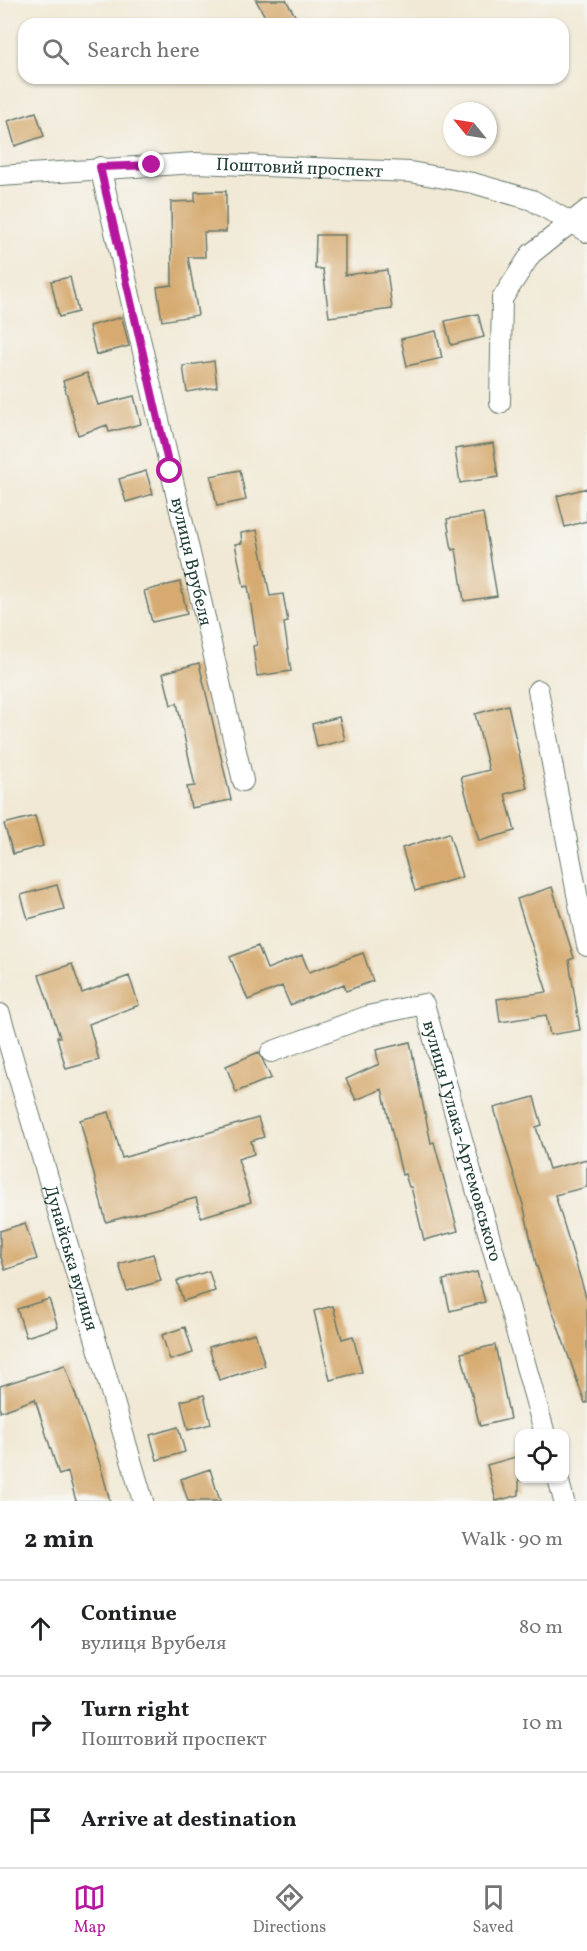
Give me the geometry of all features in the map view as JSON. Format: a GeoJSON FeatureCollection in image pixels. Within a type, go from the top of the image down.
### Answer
{"type":"FeatureCollection","features":[{"type":"Feature","properties":{"kind":"street","name":"Поштовий проспект"},"geometry":{"type":"LineString","coordinates":[[0,176],[100,167],[195,163],[410,172],[473,183],[532,200],[582,221]]}},
{"type":"Feature","properties":{"kind":"street","name":"вулиця Врубеля"},"geometry":{"type":"LineString","coordinates":[[100,167],[243,781]]}},
{"type":"Feature","properties":{"kind":"street"},"geometry":{"type":"LineString","coordinates":[[500,403],[502,299],[531,254],[582,221]]}},
{"type":"Feature","properties":{"kind":"street"},"geometry":{"type":"LineString","coordinates":[[538,690],[587,946]]}},
{"type":"Feature","properties":{"kind":"street","name":"вулиця Гулака-Артемовського"},"geometry":{"type":"LineString","coordinates":[[271,1052],[368,1016],[424,1004],[544,1429]]}},
{"type":"Feature","properties":{"kind":"street","name":"Дунайська вулиця"},"geometry":{"type":"LineString","coordinates":[[0,1014],[143,1501]]}},
{"type":"Feature","properties":{"kind":"street"},"geometry":{"type":"LineString","coordinates":[[559,1483],[564,1501]]}},
{"type":"Feature","properties":{"kind":"building"},"geometry":{"type":"Polygon","coordinates":[[[256,0],[286,0],[296,18],[266,18],[256,0]]]}},
{"type":"Feature","properties":{"kind":"building"},"geometry":{"type":"Polygon","coordinates":[[[36,112],[44,136],[15,146],[8,121],[36,112]]]}},
{"type":"Feature","properties":{"kind":"building"},"geometry":{"type":"Polygon","coordinates":[[[226,191],[226,232],[204,232],[205,257],[188,257],[198,315],[162,321],[157,287],[172,285],[171,202],[195,201],[195,192],[226,191]]]}},
{"type":"Feature","properties":{"kind":"building"},"geometry":{"type":"Polygon","coordinates":[[[316,235],[345,235],[345,275],[387,270],[392,309],[329,317],[323,269],[315,269],[316,235]]]}},
{"type":"Feature","properties":{"kind":"building"},"geometry":{"type":"Polygon","coordinates":[[[70,277],[78,312],[59,317],[51,281],[70,277]]]}},
{"type":"Feature","properties":{"kind":"building"},"geometry":{"type":"Polygon","coordinates":[[[478,314],[484,337],[451,345],[445,321],[478,314]]]}},
{"type":"Feature","properties":{"kind":"building"},"geometry":{"type":"Polygon","coordinates":[[[122,317],[129,346],[96,355],[89,326],[122,317]]]}},
{"type":"Feature","properties":{"kind":"building"},"geometry":{"type":"Polygon","coordinates":[[[436,331],[442,358],[407,366],[401,339],[436,331]]]}},
{"type":"Feature","properties":{"kind":"building"},"geometry":{"type":"Polygon","coordinates":[[[214,361],[217,387],[187,392],[183,366],[214,361]]]}},
{"type":"Feature","properties":{"kind":"building"},"geometry":{"type":"Polygon","coordinates":[[[87,373],[98,405],[134,396],[141,424],[109,432],[107,425],[78,435],[63,381],[87,373]]]}},
{"type":"Feature","properties":{"kind":"building"},"geometry":{"type":"Polygon","coordinates":[[[493,443],[498,477],[460,483],[455,449],[493,443]]]}},
{"type":"Feature","properties":{"kind":"building"},"geometry":{"type":"Polygon","coordinates":[[[240,470],[246,500],[217,506],[211,476],[240,470]]]}},
{"type":"Feature","properties":{"kind":"building"},"geometry":{"type":"Polygon","coordinates":[[[146,471],[153,494],[126,502],[119,479],[146,471]]]}},
{"type":"Feature","properties":{"kind":"building"},"geometry":{"type":"Polygon","coordinates":[[[587,488],[587,521],[565,527],[557,496],[587,488]]]}},
{"type":"Feature","properties":{"kind":"building"},"geometry":{"type":"Polygon","coordinates":[[[483,513],[497,596],[464,601],[456,549],[452,550],[447,519],[483,513]]]}},
{"type":"Feature","properties":{"kind":"building"},"geometry":{"type":"Polygon","coordinates":[[[257,530],[270,596],[283,594],[288,622],[284,623],[291,671],[257,676],[253,646],[257,645],[248,586],[244,587],[235,544],[242,543],[241,533],[257,530]]]}},
{"type":"Feature","properties":{"kind":"building"},"geometry":{"type":"Polygon","coordinates":[[[180,582],[187,614],[152,622],[144,591],[180,582]]]}},
{"type":"Feature","properties":{"kind":"building"},"geometry":{"type":"Polygon","coordinates":[[[199,663],[231,800],[191,808],[187,787],[195,786],[177,703],[171,705],[163,673],[199,663]]]}},
{"type":"Feature","properties":{"kind":"building"},"geometry":{"type":"Polygon","coordinates":[[[508,705],[527,788],[505,794],[515,831],[479,841],[461,777],[489,770],[475,714],[508,705]]]}},
{"type":"Feature","properties":{"kind":"building"},"geometry":{"type":"Polygon","coordinates":[[[339,717],[345,740],[317,747],[312,724],[339,717]]]}},
{"type":"Feature","properties":{"kind":"building"},"geometry":{"type":"Polygon","coordinates":[[[35,816],[43,846],[13,854],[4,824],[35,816]]]}},
{"type":"Feature","properties":{"kind":"building"},"geometry":{"type":"Polygon","coordinates":[[[449,833],[462,877],[415,891],[402,848],[449,833]]]}},
{"type":"Feature","properties":{"kind":"building"},"geometry":{"type":"Polygon","coordinates":[[[57,885],[64,909],[28,919],[21,895],[57,885]]]}},
{"type":"Feature","properties":{"kind":"building"},"geometry":{"type":"Polygon","coordinates":[[[552,887],[574,958],[569,960],[580,1030],[550,1035],[546,1015],[500,1022],[497,999],[547,992],[517,899],[552,887]]]}},
{"type":"Feature","properties":{"kind":"building"},"geometry":{"type":"Polygon","coordinates":[[[258,946],[267,969],[302,955],[309,972],[363,953],[373,981],[346,991],[344,984],[290,1005],[282,986],[248,1000],[230,957],[258,946]]]}},
{"type":"Feature","properties":{"kind":"building"},"geometry":{"type":"Polygon","coordinates":[[[72,964],[82,993],[129,976],[139,1005],[89,1024],[99,1060],[66,1069],[57,1037],[60,1037],[39,975],[72,964]]]}},
{"type":"Feature","properties":{"kind":"building"},"geometry":{"type":"Polygon","coordinates":[[[410,1042],[431,1143],[434,1142],[458,1231],[424,1240],[411,1187],[409,1187],[405,1174],[402,1175],[382,1089],[356,1100],[346,1079],[379,1064],[376,1050],[410,1042]]]}},
{"type":"Feature","properties":{"kind":"building"},"geometry":{"type":"Polygon","coordinates":[[[259,1052],[271,1078],[236,1092],[226,1066],[259,1052]]]}},
{"type":"Feature","properties":{"kind":"building"},"geometry":{"type":"Polygon","coordinates":[[[534,1097],[542,1125],[536,1127],[549,1169],[587,1159],[587,1187],[555,1195],[587,1300],[587,1403],[585,1403],[536,1264],[524,1208],[494,1108],[534,1097]]]}},
{"type":"Feature","properties":{"kind":"building"},"geometry":{"type":"Polygon","coordinates":[[[109,1112],[122,1158],[258,1118],[264,1137],[251,1141],[254,1154],[238,1159],[251,1202],[201,1217],[196,1198],[106,1222],[80,1120],[109,1112]]]}},
{"type":"Feature","properties":{"kind":"building"},"geometry":{"type":"Polygon","coordinates":[[[25,1223],[37,1259],[5,1270],[0,1254],[0,1231],[25,1223]]]}},
{"type":"Feature","properties":{"kind":"building"},"geometry":{"type":"Polygon","coordinates":[[[153,1254],[161,1281],[127,1291],[119,1264],[153,1254]]]}},
{"type":"Feature","properties":{"kind":"building"},"geometry":{"type":"Polygon","coordinates":[[[209,1271],[215,1291],[183,1301],[177,1281],[209,1271]]]}},
{"type":"Feature","properties":{"kind":"building"},"geometry":{"type":"Polygon","coordinates":[[[477,1272],[485,1302],[450,1311],[443,1280],[477,1272]]]}},
{"type":"Feature","properties":{"kind":"building"},"geometry":{"type":"Polygon","coordinates":[[[49,1299],[58,1327],[26,1337],[17,1309],[49,1299]]]}},
{"type":"Feature","properties":{"kind":"building"},"geometry":{"type":"Polygon","coordinates":[[[333,1306],[342,1339],[353,1336],[362,1372],[330,1380],[314,1311],[333,1306]]]}},
{"type":"Feature","properties":{"kind":"building"},"geometry":{"type":"Polygon","coordinates":[[[185,1327],[193,1353],[170,1360],[162,1335],[185,1327]]]}},
{"type":"Feature","properties":{"kind":"building"},"geometry":{"type":"Polygon","coordinates":[[[255,1333],[265,1366],[219,1380],[209,1347],[255,1333]]]}},
{"type":"Feature","properties":{"kind":"building"},"geometry":{"type":"Polygon","coordinates":[[[495,1345],[510,1419],[480,1426],[461,1353],[495,1345]]]}},
{"type":"Feature","properties":{"kind":"building"},"geometry":{"type":"Polygon","coordinates":[[[65,1365],[100,1464],[110,1501],[76,1501],[68,1472],[59,1475],[35,1399],[0,1412],[0,1386],[65,1365]]]}},
{"type":"Feature","properties":{"kind":"building"},"geometry":{"type":"Polygon","coordinates":[[[204,1395],[211,1424],[188,1430],[181,1401],[204,1395]]]}},
{"type":"Feature","properties":{"kind":"building"},"geometry":{"type":"Polygon","coordinates":[[[178,1427],[185,1452],[157,1460],[150,1435],[178,1427]]]}},
{"type":"Feature","properties":{"kind":"building"},"geometry":{"type":"Polygon","coordinates":[[[515,1457],[515,1483],[519,1483],[519,1495],[496,1501],[487,1465],[515,1457]]]}},
{"type":"Feature","properties":{"kind":"building"},"geometry":{"type":"Polygon","coordinates":[[[210,1469],[220,1501],[188,1501],[181,1479],[210,1469]]]}},
{"type":"Feature","properties":{"kind":"route"},"geometry":{"type":"LineString","coordinates":[[152,165],[100,167],[170,471]]}}]}
